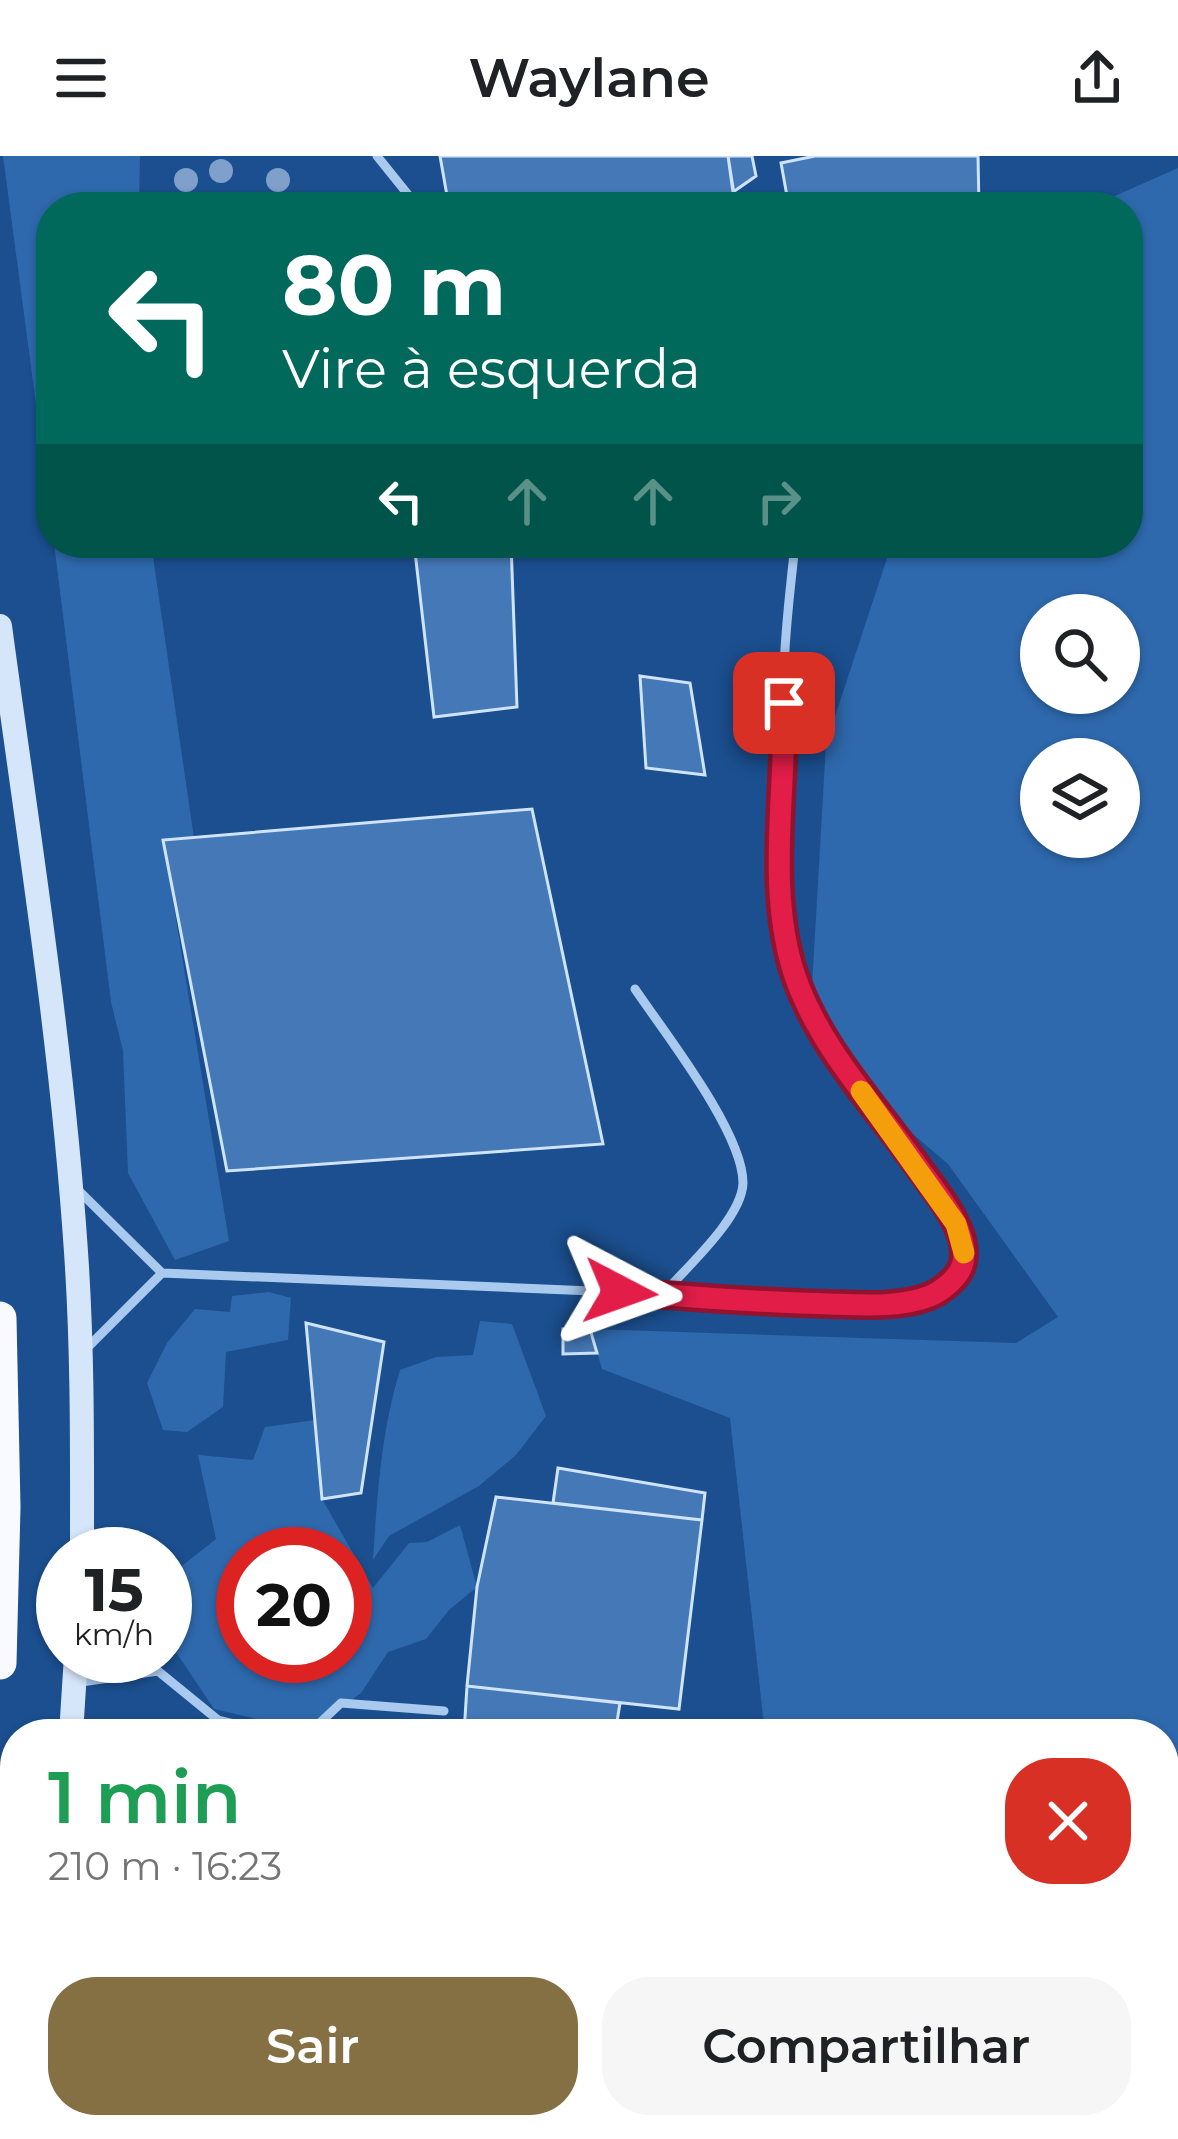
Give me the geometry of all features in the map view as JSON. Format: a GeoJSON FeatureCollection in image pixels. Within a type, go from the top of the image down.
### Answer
{"type":"FeatureCollection","features":[{"type":"Feature","properties":{"kind":"highway"},"geometry":{"type":"LineString","coordinates":[[0,1318],[4,1507],[0,1663]]}},
{"type":"Feature","properties":{"kind":"main road"},"geometry":{"type":"LineString","coordinates":[[0,626],[56,1041],[70,1182],[81,1354],[82,1527]]}},
{"type":"Feature","properties":{"kind":"main road"},"geometry":{"type":"LineString","coordinates":[[71,1719],[74,1684]]}},
{"type":"Feature","properties":{"kind":"lane"},"geometry":{"type":"LineString","coordinates":[[377,156],[406,192]]}},
{"type":"Feature","properties":{"kind":"lane"},"geometry":{"type":"LineString","coordinates":[[70,1182],[162,1273],[878,1305],[929,1297],[949,1284],[962,1268],[964,1250],[956,1224],[844,1069],[808,1006],[788,948],[780,867],[784,668],[794,558]]}},
{"type":"Feature","properties":{"kind":"lane"},"geometry":{"type":"LineString","coordinates":[[634,989],[705,1093],[733,1145],[743,1184],[728,1221],[663,1294]]}},
{"type":"Feature","properties":{"kind":"lane"},"geometry":{"type":"LineString","coordinates":[[81,1354],[162,1273]]}},
{"type":"Feature","properties":{"kind":"lane"},"geometry":{"type":"LineString","coordinates":[[74,1684],[80,1683]]}},
{"type":"Feature","properties":{"kind":"lane"},"geometry":{"type":"LineString","coordinates":[[173,1683],[217,1719]]}},
{"type":"Feature","properties":{"kind":"lane"},"geometry":{"type":"LineString","coordinates":[[324,1719],[341,1703],[444,1711]]}},
{"type":"Feature","properties":{"kind":"shaded area"},"geometry":{"type":"Polygon","coordinates":[[[3,156],[140,156],[139,192],[36,192],[36,404],[3,156]]]}},
{"type":"Feature","properties":{"kind":"shaded area"},"geometry":{"type":"Polygon","coordinates":[[[1178,168],[1178,1719],[763,1719],[730,1418],[602,1369],[590,1329],[1016,1343],[1058,1317],[948,1164],[872,1099],[812,986],[826,744],[887,558],[1143,558],[1143,192],[1124,192],[1178,168]]]}},
{"type":"Feature","properties":{"kind":"shaded area"},"geometry":{"type":"Polygon","coordinates":[[[56,558],[153,558],[194,838],[163,841],[229,1241],[175,1260],[128,1173],[123,1051],[111,1002],[56,558]]]}},
{"type":"Feature","properties":{"kind":"shaded area"},"geometry":{"type":"Polygon","coordinates":[[[269,1292],[291,1298],[288,1340],[226,1352],[223,1407],[187,1432],[163,1430],[147,1383],[167,1343],[195,1309],[230,1312],[232,1296],[269,1292]]]}},
{"type":"Feature","properties":{"kind":"shaded area"},"geometry":{"type":"Polygon","coordinates":[[[480,1321],[512,1324],[546,1416],[516,1455],[479,1486],[389,1536],[373,1560],[384,1440],[400,1370],[436,1357],[473,1355],[480,1321]]]}},
{"type":"Feature","properties":{"kind":"shaded area"},"geometry":{"type":"Polygon","coordinates":[[[315,1420],[322,1499],[338,1527],[216,1527],[216,1539],[198,1455],[253,1460],[265,1427],[315,1420]]]}},
{"type":"Feature","properties":{"kind":"shaded area"},"geometry":{"type":"Polygon","coordinates":[[[460,1525],[477,1587],[449,1610],[426,1639],[388,1652],[372,1676],[372,1586],[409,1543],[427,1542],[460,1525]]]}},
{"type":"Feature","properties":{"kind":"shaded area"},"geometry":{"type":"Polygon","coordinates":[[[216,1539],[216,1683],[368,1683],[361,1693],[325,1719],[257,1719],[214,1709],[192,1676],[192,1558],[216,1539]]]}},
{"type":"Feature","properties":{"kind":"building"},"geometry":{"type":"Polygon","coordinates":[[[440,156],[728,156],[734,192],[446,192],[440,156]]]}},
{"type":"Feature","properties":{"kind":"building"},"geometry":{"type":"Polygon","coordinates":[[[728,156],[752,156],[756,176],[733,192],[728,156]]]}},
{"type":"Feature","properties":{"kind":"building"},"geometry":{"type":"Polygon","coordinates":[[[815,156],[978,156],[979,192],[786,192],[781,163],[815,156]]]}},
{"type":"Feature","properties":{"kind":"building"},"geometry":{"type":"Polygon","coordinates":[[[416,558],[512,558],[517,707],[434,717],[416,558]]]}},
{"type":"Feature","properties":{"kind":"building"},"geometry":{"type":"Polygon","coordinates":[[[640,676],[690,683],[705,775],[646,768],[640,676]]]}},
{"type":"Feature","properties":{"kind":"building"},"geometry":{"type":"Polygon","coordinates":[[[532,809],[603,1144],[227,1171],[163,840],[532,809]]]}},
{"type":"Feature","properties":{"kind":"building"},"geometry":{"type":"Polygon","coordinates":[[[306,1323],[384,1342],[361,1493],[322,1499],[306,1323]]]}},
{"type":"Feature","properties":{"kind":"building"},"geometry":{"type":"Polygon","coordinates":[[[563,1329],[590,1329],[597,1353],[563,1354],[563,1329]]]}},
{"type":"Feature","properties":{"kind":"building"},"geometry":{"type":"Polygon","coordinates":[[[558,1468],[705,1493],[702,1520],[553,1503],[558,1468]]]}},
{"type":"Feature","properties":{"kind":"building"},"geometry":{"type":"Polygon","coordinates":[[[496,1497],[702,1520],[679,1709],[467,1686],[477,1587],[496,1497]]]}},
{"type":"Feature","properties":{"kind":"building"},"geometry":{"type":"Polygon","coordinates":[[[467,1686],[620,1703],[617,1719],[465,1719],[467,1686]]]}},
{"type":"Feature","properties":{"kind":"slow traffic"},"geometry":{"type":"LineString","coordinates":[[861,1091],[956,1224],[964,1253]]}},
{"type":"Feature","properties":{"kind":"route"},"geometry":{"type":"LineString","coordinates":[[620,1292],[734,1302],[878,1305],[929,1297],[962,1268],[964,1250],[956,1224],[844,1069],[796,977],[782,913],[784,703]]}}]}
